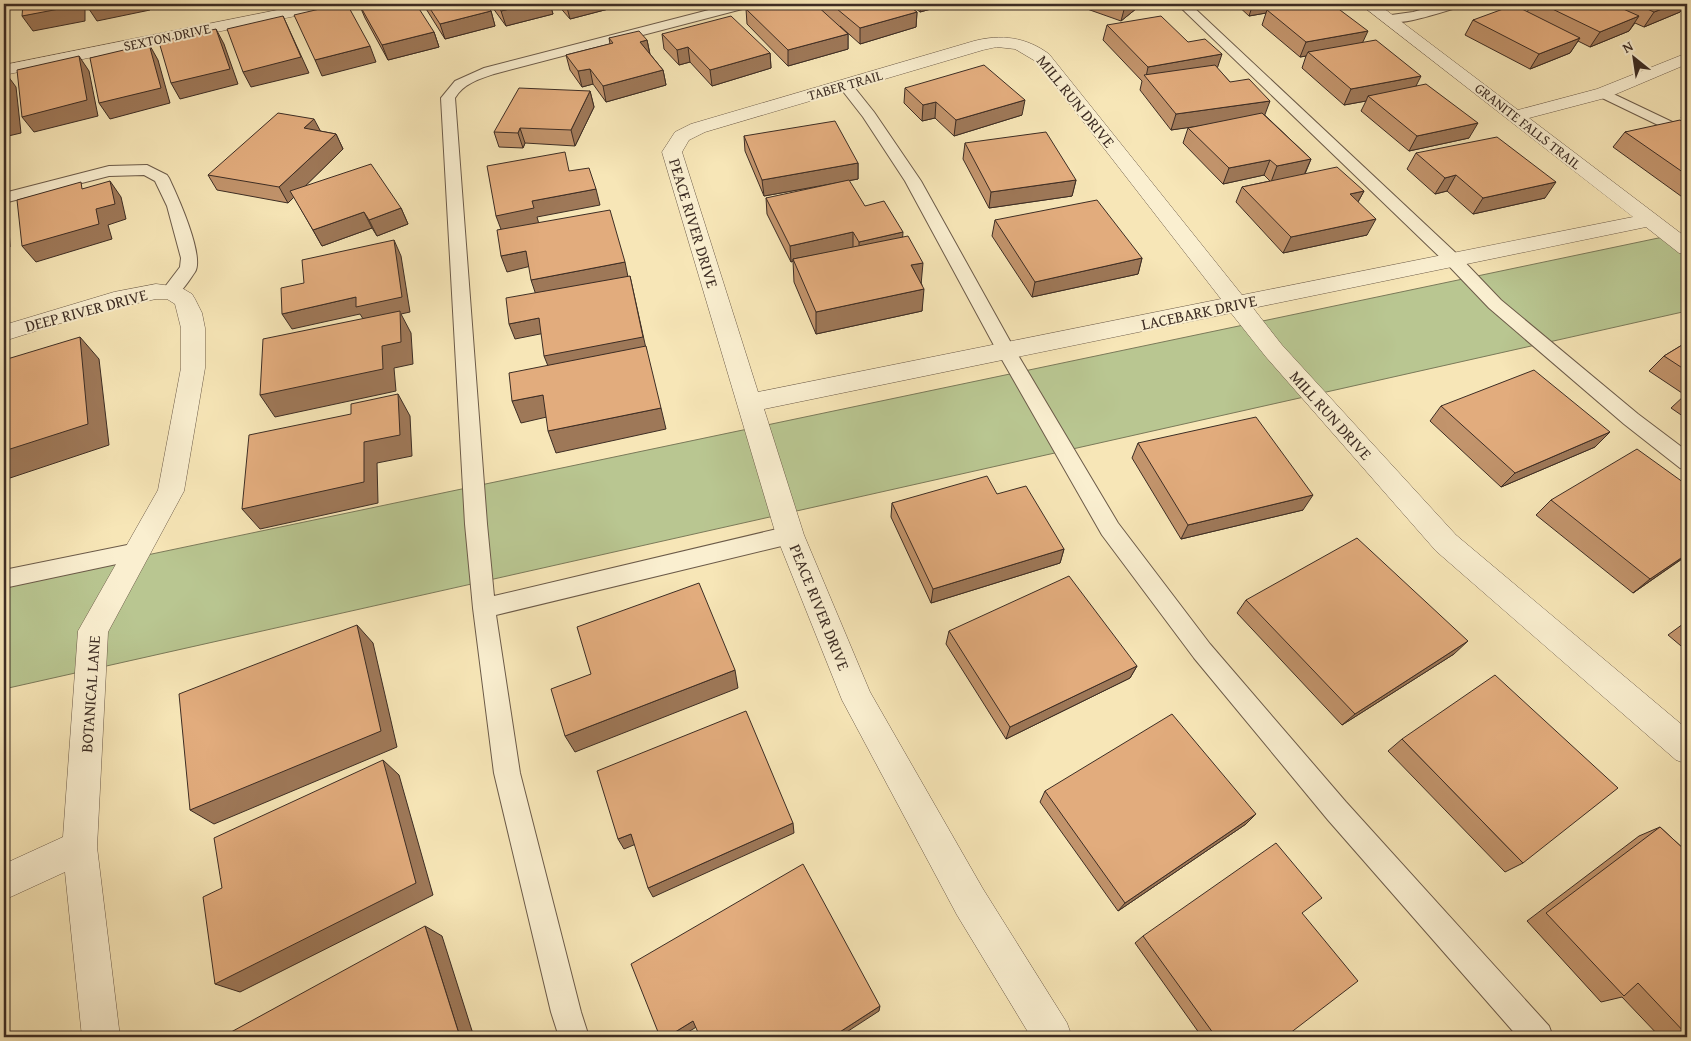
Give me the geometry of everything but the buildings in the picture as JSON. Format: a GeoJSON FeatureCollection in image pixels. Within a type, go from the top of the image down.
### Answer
{"type":"FeatureCollection","features":[{"type":"Feature","properties":{"kind":"street","name":"SEXTON DRIVE"},"geometry":{"type":"LineString","coordinates":[[4,70],[330,4]]}},
{"type":"Feature","properties":{"kind":"street","name":"GRANITE FALLS TRAIL"},"geometry":{"type":"LineString","coordinates":[[1368,4],[1687,248]]}},
{"type":"Feature","properties":{"kind":"street","name":"TABER TRAIL"},"geometry":{"type":"LineString","coordinates":[[677,142],[682,136],[698,128],[985,44],[1017,43]]}},
{"type":"Feature","properties":{"kind":"street","name":"MILL RUN DRIVE"},"geometry":{"type":"LineString","coordinates":[[1017,43],[1026,46],[1043,58],[1274,351],[1446,543],[1687,749]]}},
{"type":"Feature","properties":{"kind":"street"},"geometry":{"type":"LineString","coordinates":[[1516,116],[1603,92],[1687,58]]}},
{"type":"Feature","properties":{"kind":"street","name":"PEACE RIVER DRIVE"},"geometry":{"type":"LineString","coordinates":[[677,142],[672,152],[790,535],[858,700],[970,902],[1053,1037]]}},
{"type":"Feature","properties":{"kind":"street","name":"LACEBARK DRIVE"},"geometry":{"type":"LineString","coordinates":[[748,403],[1649,220]]}},
{"type":"Feature","properties":{"kind":"street","name":"DEEP RIVER DRIVE"},"geometry":{"type":"LineString","coordinates":[[4,333],[144,292],[170,292]]}},
{"type":"Feature","properties":{"kind":"street","name":"BOTANICAL LANE"},"geometry":{"type":"LineString","coordinates":[[101,1037],[80,847],[93,631],[171,491],[193,368],[190,313],[184,299],[170,292]]}},
{"type":"Feature","properties":{"kind":"street"},"geometry":{"type":"LineString","coordinates":[[4,882],[80,847]]}},
{"type":"Feature","properties":{"kind":"lane"},"geometry":{"type":"LineString","coordinates":[[574,1037],[566,1012],[507,774],[484,608],[448,98],[451,91],[474,76],[746,4]]}},
{"type":"Feature","properties":{"kind":"lane"},"geometry":{"type":"LineString","coordinates":[[1182,4],[1452,259],[1495,304],[1631,419],[1687,462]]}},
{"type":"Feature","properties":{"kind":"lane"},"geometry":{"type":"LineString","coordinates":[[1389,20],[1414,16],[1455,4]]}},
{"type":"Feature","properties":{"kind":"lane"},"geometry":{"type":"LineString","coordinates":[[845,85],[869,115],[914,181],[1006,350],[1110,529],[1161,600],[1337,811],[1538,1037]]}},
{"type":"Feature","properties":{"kind":"lane"},"geometry":{"type":"LineString","coordinates":[[1603,92],[1687,135]]}},
{"type":"Feature","properties":{"kind":"lane"},"geometry":{"type":"LineString","coordinates":[[4,198],[109,171],[147,170],[161,178],[175,206],[189,258],[189,268],[170,292]]}},
{"type":"Feature","properties":{"kind":"lane"},"geometry":{"type":"LineString","coordinates":[[484,608],[790,535]]}},
{"type":"Feature","properties":{"kind":"lane"},"geometry":{"type":"LineString","coordinates":[[4,579],[137,552]]}},
{"type":"Feature","properties":{"kind":"green space"},"geometry":{"type":"Polygon","coordinates":[[[1687,232],[1687,311],[4,689],[4,585],[1687,232]]]}}]}
